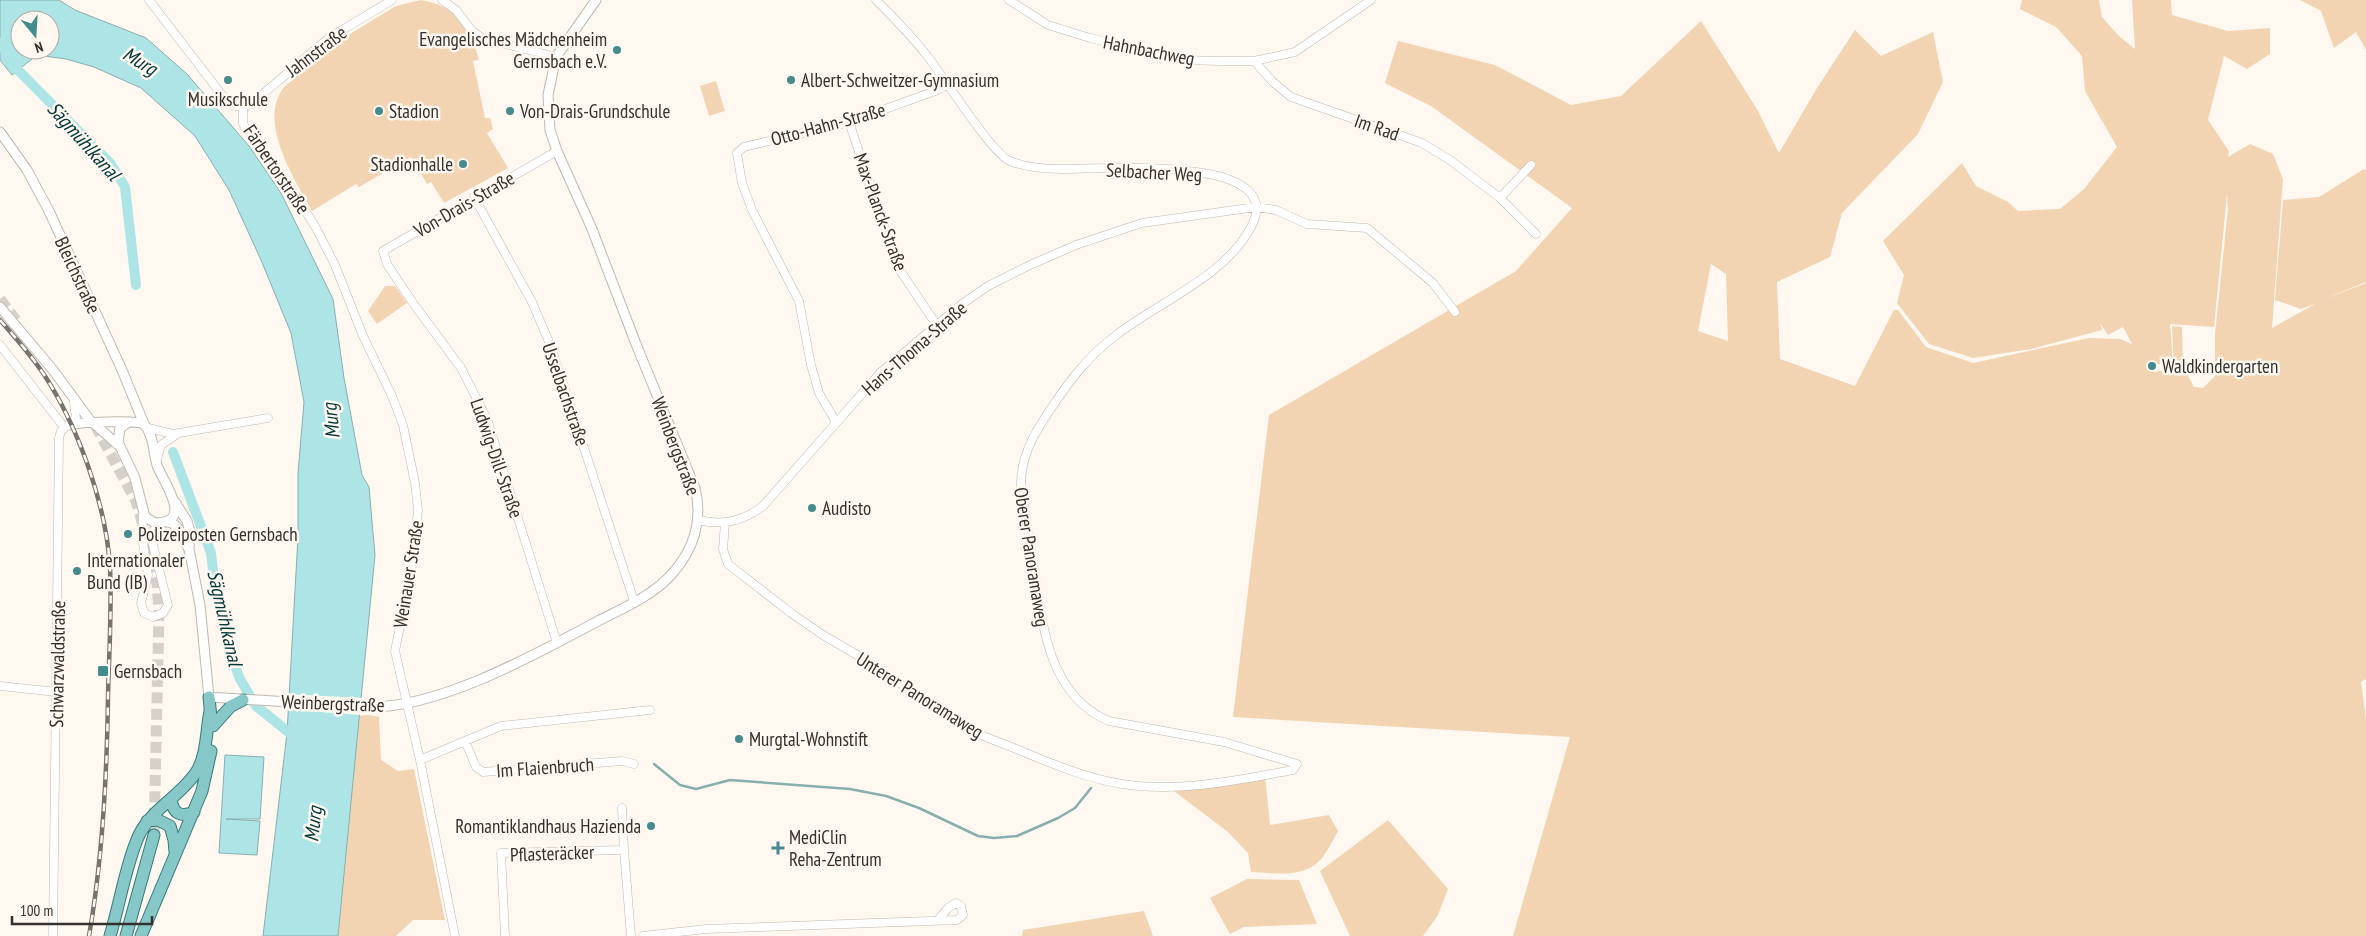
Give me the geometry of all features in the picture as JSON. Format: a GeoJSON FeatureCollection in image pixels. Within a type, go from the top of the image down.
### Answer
{"type":"FeatureCollection","features":[{"type":"Feature","properties":{"kind":"main road"},"geometry":{"type":"LineString","coordinates":[[141,936],[194,812],[207,770],[213,726],[209,697]]}},
{"type":"Feature","properties":{"kind":"main road"},"geometry":{"type":"LineString","coordinates":[[213,726],[230,706],[243,700]]}},
{"type":"Feature","properties":{"kind":"main road"},"geometry":{"type":"LineString","coordinates":[[110,936],[134,850],[147,821],[198,770],[204,752],[210,711]]}},
{"type":"Feature","properties":{"kind":"main road"},"geometry":{"type":"LineString","coordinates":[[170,799],[174,810],[178,814],[188,815],[194,812]]}},
{"type":"Feature","properties":{"kind":"main road"},"geometry":{"type":"LineString","coordinates":[[147,821],[158,820],[170,826],[174,840],[175,856]]}},
{"type":"Feature","properties":{"kind":"main road"},"geometry":{"type":"LineString","coordinates":[[126,936],[154,835]]}},
{"type":"Feature","properties":{"kind":"street","name":"Färbertorstraße"},"geometry":{"type":"LineString","coordinates":[[149,0],[224,99],[230,105],[243,107],[243,124],[292,190],[315,226]]}},
{"type":"Feature","properties":{"kind":"street","name":"Jahnstraße"},"geometry":{"type":"LineString","coordinates":[[243,107],[252,104],[329,38],[392,0]]}},
{"type":"Feature","properties":{"kind":"street"},"geometry":{"type":"LineString","coordinates":[[442,0],[456,10],[472,31],[482,38],[556,57]]}},
{"type":"Feature","properties":{"kind":"street","name":"Weinbergstraße"},"geometry":{"type":"LineString","coordinates":[[209,697],[369,707],[386,707],[406,703],[478,680],[557,643],[634,602],[662,584],[680,564],[692,542],[698,520],[699,502],[695,488],[636,344],[592,229],[557,151],[550,130],[548,109],[550,77],[556,57],[596,0]]}},
{"type":"Feature","properties":{"kind":"street","name":"Selbacher Weg"},"geometry":{"type":"LineString","coordinates":[[876,0],[905,30],[948,84],[992,146],[1008,161],[1058,169],[1149,169],[1205,173],[1231,179],[1242,184],[1250,191],[1256,207]]}},
{"type":"Feature","properties":{"kind":"street","name":"Hahnbachweg"},"geometry":{"type":"LineString","coordinates":[[1009,0],[1048,25],[1129,48],[1180,60],[1254,61],[1295,52],[1371,0]]}},
{"type":"Feature","properties":{"kind":"street","name":"Im Rad"},"geometry":{"type":"LineString","coordinates":[[1254,61],[1272,82],[1290,97],[1422,143],[1450,160],[1500,198],[1536,234]]}},
{"type":"Feature","properties":{"kind":"street","name":"Otto-Hahn-Straße"},"geometry":{"type":"LineString","coordinates":[[836,422],[819,394],[811,365],[799,301],[752,210],[742,184],[737,153],[744,147],[849,122],[938,90],[948,84]]}},
{"type":"Feature","properties":{"kind":"street","name":"Max-Planck-Straße"},"geometry":{"type":"LineString","coordinates":[[849,122],[901,272],[936,324]]}},
{"type":"Feature","properties":{"kind":"street","name":"Bleichstraße"},"geometry":{"type":"LineString","coordinates":[[0,132],[27,170],[49,211],[122,370],[146,426],[157,464],[175,502]]}},
{"type":"Feature","properties":{"kind":"street","name":"Von-Drais-Straße"},"geometry":{"type":"LineString","coordinates":[[387,264],[383,251],[557,151]]}},
{"type":"Feature","properties":{"kind":"street"},"geometry":{"type":"LineString","coordinates":[[1500,198],[1531,165]]}},
{"type":"Feature","properties":{"kind":"street","name":"Usselbachstraße"},"geometry":{"type":"LineString","coordinates":[[474,197],[532,302],[550,344],[634,602]]}},
{"type":"Feature","properties":{"kind":"street"},"geometry":{"type":"LineString","coordinates":[[1256,207],[1276,210],[1306,224],[1367,228],[1433,283],[1455,312]]}},
{"type":"Feature","properties":{"kind":"street","name":"Hans-Thoma-Straße"},"geometry":{"type":"LineString","coordinates":[[698,520],[724,523],[742,520],[763,506],[882,372],[936,324],[988,286],[1046,258],[1106,234],[1142,223],[1256,207]]}},
{"type":"Feature","properties":{"kind":"street","name":"Oberer Panoramaweg"},"geometry":{"type":"LineString","coordinates":[[1256,207],[1251,228],[1232,253],[1206,276],[1116,334],[1095,352],[1079,370],[1043,420],[1025,452],[1022,465],[1021,488],[1044,636],[1060,674],[1075,698],[1097,716],[1110,721],[1224,742],[1290,760],[1297,764],[1294,770]]}},
{"type":"Feature","properties":{"kind":"street","name":"Weinauer Straße"},"geometry":{"type":"LineString","coordinates":[[315,226],[335,265],[376,366],[392,396],[402,425],[415,482],[418,510],[413,560],[395,651],[420,760],[456,936]]}},
{"type":"Feature","properties":{"kind":"street","name":"Ludwig-Dill-Straße"},"geometry":{"type":"LineString","coordinates":[[387,264],[461,368],[487,419],[557,643]]}},
{"type":"Feature","properties":{"kind":"street"},"geometry":{"type":"LineString","coordinates":[[0,307],[53,370],[91,422],[113,439],[120,448],[135,478],[143,513],[142,537],[148,575],[141,603],[144,613],[153,616],[163,614],[168,605],[160,578],[153,541],[155,527],[163,523],[174,513],[175,502]]}},
{"type":"Feature","properties":{"kind":"street"},"geometry":{"type":"LineString","coordinates":[[0,345],[67,426]]}},
{"type":"Feature","properties":{"kind":"street","name":"Schwarzwaldstraße"},"geometry":{"type":"LineString","coordinates":[[53,936],[58,456],[59,438],[67,426],[76,418],[77,412],[74,401]]}},
{"type":"Feature","properties":{"kind":"street"},"geometry":{"type":"LineString","coordinates":[[157,464],[157,453],[161,445],[173,436],[268,418]]}},
{"type":"Feature","properties":{"kind":"street"},"geometry":{"type":"LineString","coordinates":[[67,426],[91,422],[129,422],[164,433],[182,433]]}},
{"type":"Feature","properties":{"kind":"street"},"geometry":{"type":"LineString","coordinates":[[120,448],[118,432],[120,428],[129,422]]}},
{"type":"Feature","properties":{"kind":"street"},"geometry":{"type":"LineString","coordinates":[[67,426],[81,424],[99,429]]}},
{"type":"Feature","properties":{"kind":"street"},"geometry":{"type":"LineString","coordinates":[[175,502],[189,528],[189,549],[200,605],[209,697]]}},
{"type":"Feature","properties":{"kind":"street"},"geometry":{"type":"LineString","coordinates":[[143,513],[152,522],[171,522],[177,526],[189,549]]}},
{"type":"Feature","properties":{"kind":"street","name":"Unterer Panoramaweg"},"geometry":{"type":"LineString","coordinates":[[724,523],[724,556],[728,564],[823,635],[859,656],[971,730],[988,738],[1070,770],[1122,784],[1167,787],[1207,784],[1294,770]]}},
{"type":"Feature","properties":{"kind":"street"},"geometry":{"type":"LineString","coordinates":[[0,686],[57,692]]}},
{"type":"Feature","properties":{"kind":"street"},"geometry":{"type":"LineString","coordinates":[[420,760],[501,726],[650,710]]}},
{"type":"Feature","properties":{"kind":"street","name":"Im Flaienbruch"},"geometry":{"type":"LineString","coordinates":[[465,741],[476,767],[482,772],[622,761],[634,764]]}},
{"type":"Feature","properties":{"kind":"street"},"geometry":{"type":"LineString","coordinates":[[622,808],[631,936]]}},
{"type":"Feature","properties":{"kind":"street","name":"Pflasteräcker"},"geometry":{"type":"LineString","coordinates":[[505,936],[501,853],[624,850]]}},
{"type":"Feature","properties":{"kind":"street"},"geometry":{"type":"LineString","coordinates":[[644,936],[706,929],[938,920]]}},
{"type":"Feature","properties":{"kind":"shaded area","name":"Stadion"},"geometry":{"type":"Polygon","coordinates":[[[421,0],[444,7],[460,20],[471,37],[479,60],[473,61],[485,118],[490,118],[493,129],[487,133],[508,168],[444,203],[431,182],[427,184],[411,157],[359,187],[356,184],[312,211],[288,166],[276,133],[274,116],[277,101],[284,87],[340,40],[396,6],[421,0]]]}},
{"type":"Feature","properties":{"kind":"shaded area"},"geometry":{"type":"Polygon","coordinates":[[[2022,0],[2099,0],[2102,17],[2120,37],[2135,49],[2132,0],[2171,0],[2172,15],[2228,31],[2270,28],[2270,54],[2247,69],[2224,56],[2208,120],[2229,151],[2228,157],[2250,144],[2273,154],[2283,179],[2272,328],[2315,304],[2301,309],[2275,300],[2283,200],[2319,197],[2364,169],[2366,171],[2366,282],[2322,300],[2366,283],[2366,679],[2361,682],[2366,718],[2366,936],[1513,936],[1570,737],[1233,717],[1269,415],[1516,271],[1572,208],[1431,106],[1385,83],[1398,41],[1495,65],[1571,105],[1621,96],[1701,21],[1757,109],[1779,153],[1817,88],[1855,30],[1881,56],[1933,32],[1943,82],[1918,134],[1842,213],[1830,257],[1777,282],[1780,359],[1855,386],[1894,310],[1898,310],[1926,347],[1973,363],[2089,338],[2120,339],[2132,344],[2123,327],[2108,335],[2100,323],[2102,330],[2031,349],[1973,358],[1929,344],[1897,303],[1904,275],[1883,241],[1962,163],[1976,186],[2008,202],[2018,211],[2060,209],[2084,189],[2117,147],[2085,91],[2082,56],[2056,27],[2020,9],[2022,0]],[[2227,194],[2214,327],[2170,324],[2173,363],[2152,365],[2154,372],[2174,369],[2172,326],[2182,327],[2183,367],[2194,387],[2203,388],[2215,376],[2215,334],[2228,209],[2227,194]],[[1711,264],[1698,331],[1728,341],[1726,274],[1711,264]]]}},
{"type":"Feature","properties":{"kind":"shaded area"},"geometry":{"type":"Polygon","coordinates":[[[2300,0],[2366,0],[2366,50],[2356,32],[2334,48],[2321,11],[2300,0]]]}},
{"type":"Feature","properties":{"kind":"shaded area"},"geometry":{"type":"Polygon","coordinates":[[[716,81],[725,111],[709,116],[700,86],[716,81]]]}},
{"type":"Feature","properties":{"kind":"shaded area"},"geometry":{"type":"Polygon","coordinates":[[[385,286],[395,286],[407,303],[377,324],[368,311],[385,286]]]}},
{"type":"Feature","properties":{"kind":"shaded area"},"geometry":{"type":"Polygon","coordinates":[[[369,715],[379,717],[381,760],[398,771],[414,769],[445,920],[413,920],[396,936],[338,936],[358,716],[369,715]]]}},
{"type":"Feature","properties":{"kind":"shaded area"},"geometry":{"type":"Polygon","coordinates":[[[1265,776],[1270,825],[1329,815],[1338,831],[1322,858],[1315,865],[1298,872],[1280,874],[1251,872],[1248,853],[1228,832],[1170,788],[1265,776]]]}},
{"type":"Feature","properties":{"kind":"shaded area"},"geometry":{"type":"Polygon","coordinates":[[[1388,820],[1448,889],[1438,915],[1423,936],[1350,936],[1320,871],[1388,820]]]}},
{"type":"Feature","properties":{"kind":"shaded area"},"geometry":{"type":"Polygon","coordinates":[[[1247,879],[1299,880],[1317,924],[1244,927],[1230,934],[1210,898],[1247,879]]]}},
{"type":"Feature","properties":{"kind":"shaded area"},"geometry":{"type":"Polygon","coordinates":[[[1144,911],[1153,936],[1022,936],[1023,930],[1144,911]]]}},
{"type":"Feature","properties":{"kind":"water","name":"Murg"},"geometry":{"type":"Polygon","coordinates":[[[0,0],[59,0],[75,10],[146,38],[187,74],[249,146],[281,193],[333,299],[344,378],[362,475],[369,487],[375,555],[338,936],[263,936],[287,733],[298,537],[298,473],[304,402],[291,333],[261,260],[229,190],[195,136],[141,88],[94,67],[60,58],[60,10],[10,10],[10,60],[31,60],[12,75],[0,60],[0,0]]]}},
{"type":"Feature","properties":{"kind":"water"},"geometry":{"type":"Polygon","coordinates":[[[225,755],[264,757],[260,819],[226,819],[260,821],[257,855],[219,853],[225,755]]]}},
{"type":"Feature","properties":{"kind":"pier"},"geometry":{"type":"Polygon","coordinates":[[[286,694],[362,698],[361,715],[285,709],[286,694]]]}},
{"type":"Feature","properties":{"kind":"waterway","name":"Sägmühlkanal"},"geometry":{"type":"LineString","coordinates":[[0,43],[18,70],[111,164],[125,187],[136,285]]}},
{"type":"Feature","properties":{"kind":"waterway","name":"Sägmühlkanal"},"geometry":{"type":"LineString","coordinates":[[173,452],[211,553],[215,587],[229,651],[240,679],[256,706],[297,739]]}},
{"type":"Feature","properties":{"kind":"waterway"},"geometry":{"type":"LineString","coordinates":[[654,764],[680,785],[696,789],[730,780],[850,789],[886,796],[919,808],[978,836],[994,838],[1017,836],[1058,818],[1075,808],[1091,788]]}},
{"type":"Feature","properties":{"kind":"tunnel"},"geometry":{"type":"LineString","coordinates":[[0,299],[16,320]]}},
{"type":"Feature","properties":{"kind":"tunnel"},"geometry":{"type":"LineString","coordinates":[[95,425],[136,501],[157,583],[159,612],[154,835]]}},
{"type":"Feature","properties":{"kind":"railway"},"geometry":{"type":"LineString","coordinates":[[0,320],[28,352],[43,373],[68,417],[88,466],[103,518],[107,543],[111,599],[105,786],[98,876],[89,936]]}},
{"type":"Feature","properties":{"kind":"place","name":"Evangelisches Mädchenheim Gernsbach e.V."},"geometry":{"type":"Point","coordinates":[617,50]}},
{"type":"Feature","properties":{"kind":"place","name":"Musikschule"},"geometry":{"type":"Point","coordinates":[228,80]}},
{"type":"Feature","properties":{"kind":"place","name":"Albert-Schweitzer-Gymnasium"},"geometry":{"type":"Point","coordinates":[791,80]}},
{"type":"Feature","properties":{"kind":"place","name":"Stadion"},"geometry":{"type":"Point","coordinates":[379,111]}},
{"type":"Feature","properties":{"kind":"place","name":"Von-Drais-Grundschule"},"geometry":{"type":"Point","coordinates":[510,111]}},
{"type":"Feature","properties":{"kind":"place","name":"Stadionhalle"},"geometry":{"type":"Point","coordinates":[463,164]}},
{"type":"Feature","properties":{"kind":"place","name":"Waldkindergarten"},"geometry":{"type":"Point","coordinates":[2152,366]}},
{"type":"Feature","properties":{"kind":"place","name":"Audisto"},"geometry":{"type":"Point","coordinates":[812,508]}},
{"type":"Feature","properties":{"kind":"place","name":"Polizeiposten Gernsbach"},"geometry":{"type":"Point","coordinates":[128,534]}},
{"type":"Feature","properties":{"kind":"place","name":"Internationaler Bund (IB)"},"geometry":{"type":"Point","coordinates":[77,571]}},
{"type":"Feature","properties":{"kind":"place","name":"Gernsbach"},"geometry":{"type":"Point","coordinates":[103,671]}},
{"type":"Feature","properties":{"kind":"place","name":"Murgtal-Wohnstift"},"geometry":{"type":"Point","coordinates":[739,739]}},
{"type":"Feature","properties":{"kind":"place","name":"Romantiklandhaus Hazienda"},"geometry":{"type":"Point","coordinates":[651,826]}},
{"type":"Feature","properties":{"kind":"place","name":"MediClin Reha-Zentrum"},"geometry":{"type":"Point","coordinates":[778,848]}}]}
